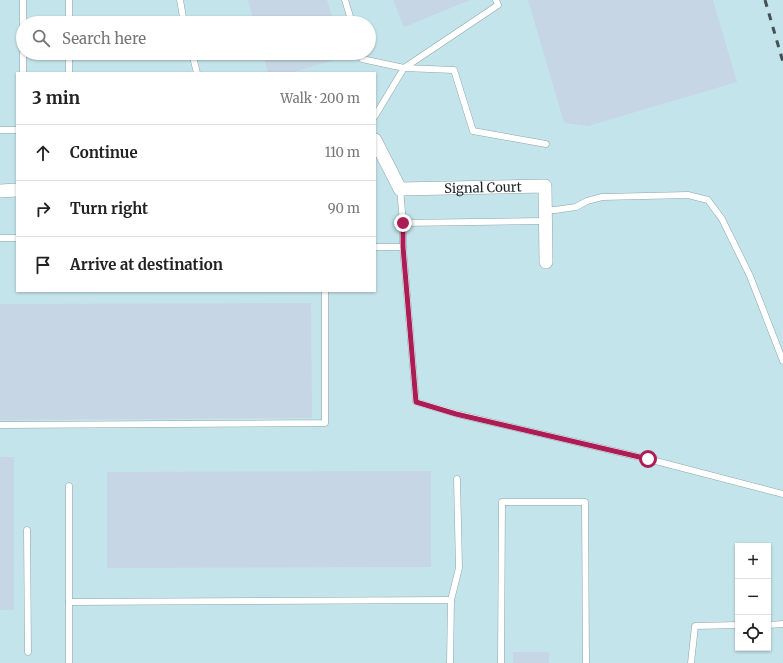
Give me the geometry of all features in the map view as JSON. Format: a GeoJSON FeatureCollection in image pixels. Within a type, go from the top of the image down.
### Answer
{"type":"FeatureCollection","features":[{"type":"Feature","properties":{"kind":"street"},"geometry":{"type":"LineString","coordinates":[[376,142],[400,188]]}},
{"type":"Feature","properties":{"kind":"street","name":"Signal Court"},"geometry":{"type":"LineString","coordinates":[[400,188],[545,186],[546,262]]}},
{"type":"Feature","properties":{"kind":"street"},"geometry":{"type":"LineString","coordinates":[[0,191],[16,190]]}},
{"type":"Feature","properties":{"kind":"lane"},"geometry":{"type":"LineString","coordinates":[[23,0],[23,16]]}},
{"type":"Feature","properties":{"kind":"lane"},"geometry":{"type":"LineString","coordinates":[[69,0],[69,16]]}},
{"type":"Feature","properties":{"kind":"lane"},"geometry":{"type":"LineString","coordinates":[[180,0],[183,16]]}},
{"type":"Feature","properties":{"kind":"lane"},"geometry":{"type":"LineString","coordinates":[[345,0],[350,16]]}},
{"type":"Feature","properties":{"kind":"lane"},"geometry":{"type":"LineString","coordinates":[[376,114],[404,68],[498,5],[496,0]]}},
{"type":"Feature","properties":{"kind":"lane"},"geometry":{"type":"LineString","coordinates":[[23,60],[23,72]]}},
{"type":"Feature","properties":{"kind":"lane"},"geometry":{"type":"LineString","coordinates":[[69,60],[69,72]]}},
{"type":"Feature","properties":{"kind":"lane"},"geometry":{"type":"LineString","coordinates":[[194,60],[197,72]]}},
{"type":"Feature","properties":{"kind":"lane"},"geometry":{"type":"LineString","coordinates":[[367,60],[404,68],[454,70],[473,131],[546,144]]}},
{"type":"Feature","properties":{"kind":"lane"},"geometry":{"type":"LineString","coordinates":[[0,130],[16,130]]}},
{"type":"Feature","properties":{"kind":"lane"},"geometry":{"type":"LineString","coordinates":[[400,188],[403,223],[403,247],[416,402],[456,414],[648,459],[783,494]]}},
{"type":"Feature","properties":{"kind":"lane"},"geometry":{"type":"LineString","coordinates":[[403,223],[545,215],[555,210],[576,207],[587,201],[602,197],[688,196],[708,200],[722,219],[750,276],[783,361]]}},
{"type":"Feature","properties":{"kind":"lane"},"geometry":{"type":"LineString","coordinates":[[0,238],[16,238]]}},
{"type":"Feature","properties":{"kind":"lane"},"geometry":{"type":"LineString","coordinates":[[376,247],[403,247]]}},
{"type":"Feature","properties":{"kind":"lane"},"geometry":{"type":"LineString","coordinates":[[0,425],[325,423],[325,292]]}},
{"type":"Feature","properties":{"kind":"lane"},"geometry":{"type":"LineString","coordinates":[[450,663],[451,600],[460,568],[458,479]]}},
{"type":"Feature","properties":{"kind":"lane"},"geometry":{"type":"LineString","coordinates":[[69,486],[69,663]]}},
{"type":"Feature","properties":{"kind":"lane"},"geometry":{"type":"LineString","coordinates":[[501,663],[502,502],[586,502],[586,663]]}},
{"type":"Feature","properties":{"kind":"lane"},"geometry":{"type":"LineString","coordinates":[[27,530],[28,652]]}},
{"type":"Feature","properties":{"kind":"lane"},"geometry":{"type":"LineString","coordinates":[[69,602],[451,600]]}},
{"type":"Feature","properties":{"kind":"lane"},"geometry":{"type":"LineString","coordinates":[[771,625],[783,624]]}},
{"type":"Feature","properties":{"kind":"lane"},"geometry":{"type":"LineString","coordinates":[[691,663],[695,626],[735,625]]}},
{"type":"Feature","properties":{"kind":"shaded area"},"geometry":{"type":"Polygon","coordinates":[[[0,0],[783,0],[783,663],[0,663],[0,0]]]}},
{"type":"Feature","properties":{"kind":"building"},"geometry":{"type":"Polygon","coordinates":[[[248,0],[327,0],[332,16],[252,16],[248,0]]]}},
{"type":"Feature","properties":{"kind":"building"},"geometry":{"type":"Polygon","coordinates":[[[393,0],[470,0],[404,27],[393,0]]]}},
{"type":"Feature","properties":{"kind":"building"},"geometry":{"type":"Polygon","coordinates":[[[528,0],[713,0],[737,82],[588,126],[564,123],[528,0]]]}},
{"type":"Feature","properties":{"kind":"building"},"geometry":{"type":"Polygon","coordinates":[[[265,60],[333,60],[294,72],[268,72],[265,60]]]}},
{"type":"Feature","properties":{"kind":"building"},"geometry":{"type":"Polygon","coordinates":[[[311,303],[312,418],[0,420],[0,304],[311,303]]]}},
{"type":"Feature","properties":{"kind":"building"},"geometry":{"type":"Polygon","coordinates":[[[0,457],[14,457],[14,610],[0,610],[0,457]]]}},
{"type":"Feature","properties":{"kind":"building"},"geometry":{"type":"Polygon","coordinates":[[[431,471],[431,567],[107,568],[107,472],[431,471]]]}},
{"type":"Feature","properties":{"kind":"building"},"geometry":{"type":"Polygon","coordinates":[[[513,652],[549,652],[549,663],[513,663],[513,652]]]}},
{"type":"Feature","properties":{"kind":"railway"},"geometry":{"type":"LineString","coordinates":[[765,0],[783,62]]}},
{"type":"Feature","properties":{"kind":"route"},"geometry":{"type":"LineString","coordinates":[[403,223],[403,247],[416,402],[456,414],[648,459]]}}]}
